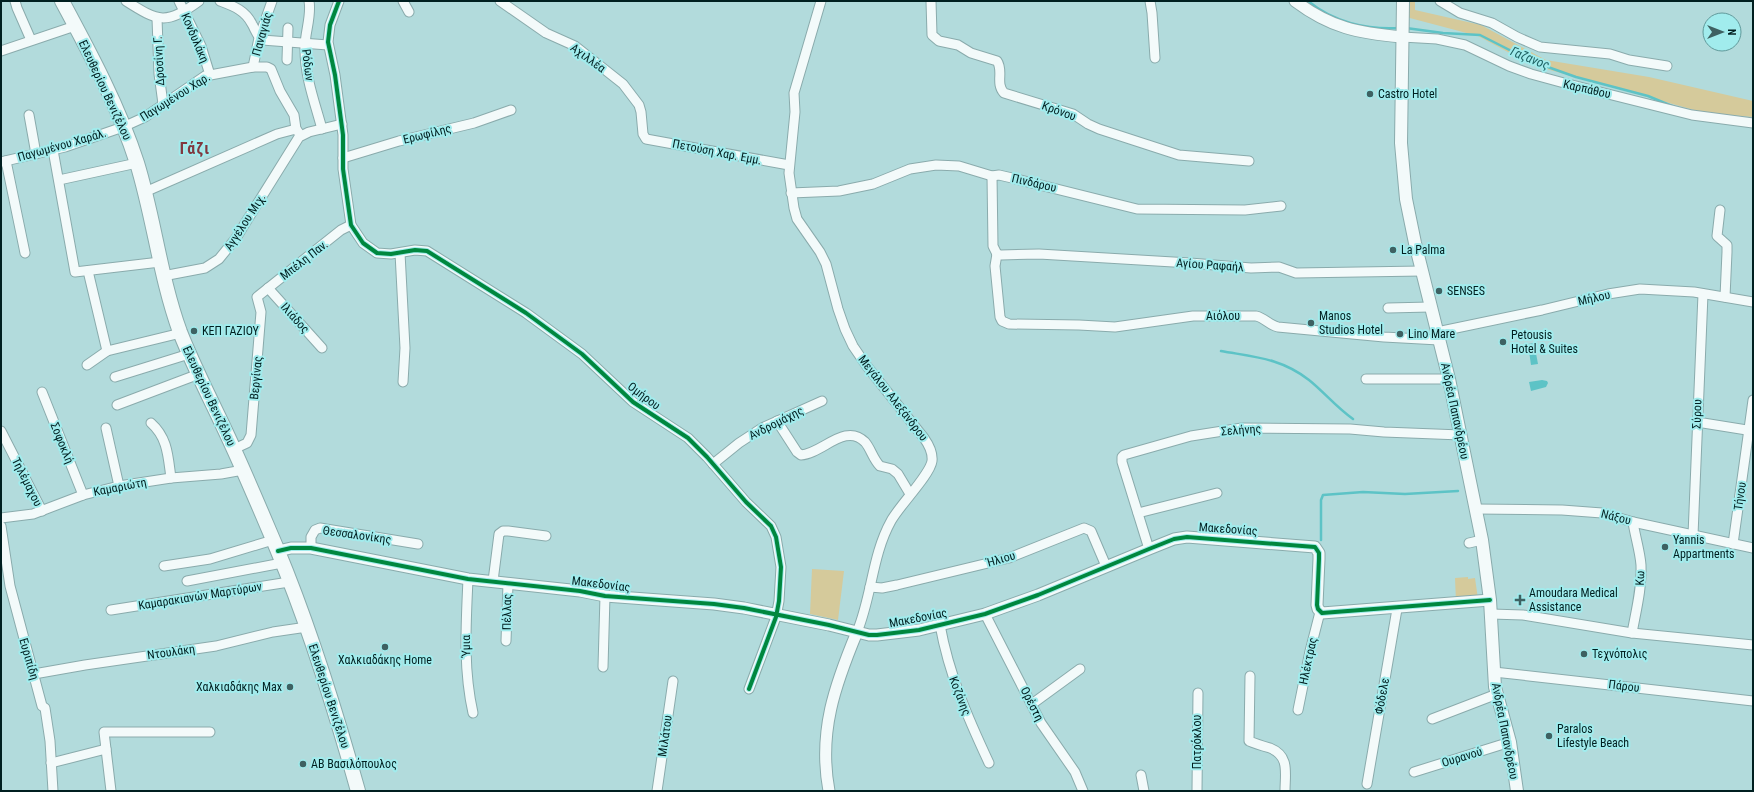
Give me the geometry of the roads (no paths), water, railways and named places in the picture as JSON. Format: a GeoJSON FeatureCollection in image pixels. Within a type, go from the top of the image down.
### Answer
{"type":"FeatureCollection","features":[{"type":"Feature","properties":{"kind":"main road","name":"Ελευθερίου Βενιζέλου"},"geometry":{"type":"LineString","coordinates":[[62,1],[109,95],[123,127],[145,192],[163,276],[181,333],[234,449],[278,552],[307,627],[327,684],[358,791]]}},
{"type":"Feature","properties":{"kind":"main road","name":"Ανδρέα Παπανδρέου"},"geometry":{"type":"LineString","coordinates":[[1402,5],[1400,106],[1402,166],[1408,212],[1430,307],[1449,379],[1482,540],[1490,600],[1494,672],[1497,694],[1510,742],[1517,791]]}},
{"type":"Feature","properties":{"kind":"street"},"geometry":{"type":"LineString","coordinates":[[15,1],[16,8],[32,40]]}},
{"type":"Feature","properties":{"kind":"street"},"geometry":{"type":"LineString","coordinates":[[126,1],[157,18],[168,18],[184,12],[199,1]]}},
{"type":"Feature","properties":{"kind":"street","name":"Κονδυλάκη"},"geometry":{"type":"LineString","coordinates":[[179,1],[201,46],[210,75]]}},
{"type":"Feature","properties":{"kind":"street"},"geometry":{"type":"LineString","coordinates":[[220,1],[235,6],[244,12],[250,19],[259,38],[266,41],[328,45]]}},
{"type":"Feature","properties":{"kind":"street","name":"Παναγιάς"},"geometry":{"type":"LineString","coordinates":[[253,67],[259,38],[272,1]]}},
{"type":"Feature","properties":{"kind":"street","name":"Ρόδων"},"geometry":{"type":"LineString","coordinates":[[309,1],[310,12],[305,44],[306,71],[322,129]]}},
{"type":"Feature","properties":{"kind":"street"},"geometry":{"type":"LineString","coordinates":[[339,1],[330,25],[328,45],[342,124],[344,158],[343,173],[349,202],[351,225]]}},
{"type":"Feature","properties":{"kind":"street"},"geometry":{"type":"LineString","coordinates":[[404,1],[409,12]]}},
{"type":"Feature","properties":{"kind":"street","name":"Αχιλλέα"},"geometry":{"type":"LineString","coordinates":[[500,1],[546,33],[575,46],[623,84],[639,105],[643,134],[646,139]]}},
{"type":"Feature","properties":{"kind":"street","name":"Μεγάλου Αλεξάνδρου"},"geometry":{"type":"LineString","coordinates":[[822,1],[795,88],[795,112],[789,165],[790,193],[797,219],[820,252],[829,271],[838,309],[853,346],[866,365],[924,438],[930,448],[932,456],[930,469],[895,514],[884,535],[857,632],[843,667],[831,706],[826,754],[829,791]]}},
{"type":"Feature","properties":{"kind":"street","name":"Κρόνου"},"geometry":{"type":"LineString","coordinates":[[931,1],[933,8],[931,27],[932,35],[939,41],[958,45],[971,54],[997,61],[1000,66],[999,84],[1002,92],[1074,114],[1088,124],[1099,129],[1179,155],[1249,161]]}},
{"type":"Feature","properties":{"kind":"street"},"geometry":{"type":"LineString","coordinates":[[1150,1],[1155,58]]}},
{"type":"Feature","properties":{"kind":"street"},"geometry":{"type":"LineString","coordinates":[[1294,1],[1324,20],[1348,30],[1377,35],[1402,34]]}},
{"type":"Feature","properties":{"kind":"street"},"geometry":{"type":"LineString","coordinates":[[1440,1],[1460,13],[1492,23],[1517,37],[1540,47],[1610,54],[1629,60],[1667,66]]}},
{"type":"Feature","properties":{"kind":"street","name":"Δροσίνη Γ."},"geometry":{"type":"LineString","coordinates":[[157,18],[159,74],[163,104]]}},
{"type":"Feature","properties":{"kind":"street"},"geometry":{"type":"LineString","coordinates":[[1,51],[75,26]]}},
{"type":"Feature","properties":{"kind":"street"},"geometry":{"type":"LineString","coordinates":[[287,60],[286,42],[288,28]]}},
{"type":"Feature","properties":{"kind":"street","name":"Καρπάθου"},"geometry":{"type":"LineString","coordinates":[[1402,34],[1465,44],[1509,66],[1564,83],[1692,115],[1753,124]]}},
{"type":"Feature","properties":{"kind":"street"},"geometry":{"type":"LineString","coordinates":[[253,67],[267,67],[271,69],[280,91],[294,115],[298,132]]}},
{"type":"Feature","properties":{"kind":"street","name":"Παγωμένου Χαρ."},"geometry":{"type":"LineString","coordinates":[[123,127],[145,117],[196,82],[210,75],[253,67]]}},
{"type":"Feature","properties":{"kind":"street","name":"Ερωφίλης"},"geometry":{"type":"LineString","coordinates":[[344,158],[399,141],[474,123],[511,110]]}},
{"type":"Feature","properties":{"kind":"street"},"geometry":{"type":"LineString","coordinates":[[29,115],[36,154]]}},
{"type":"Feature","properties":{"kind":"street"},"geometry":{"type":"LineString","coordinates":[[145,192],[284,131],[298,132],[322,129],[342,124]]}},
{"type":"Feature","properties":{"kind":"street","name":"Παγωμένου Χαράλ."},"geometry":{"type":"LineString","coordinates":[[4,161],[54,150],[123,127]]}},
{"type":"Feature","properties":{"kind":"street","name":"Αγγέλου Μιχ."},"geometry":{"type":"LineString","coordinates":[[163,276],[205,268],[219,259],[236,238],[294,144],[298,132]]}},
{"type":"Feature","properties":{"kind":"street","name":"Πετούση Χαρ. Εμμ."},"geometry":{"type":"LineString","coordinates":[[646,139],[789,165]]}},
{"type":"Feature","properties":{"kind":"street"},"geometry":{"type":"LineString","coordinates":[[54,150],[76,272],[160,262]]}},
{"type":"Feature","properties":{"kind":"street"},"geometry":{"type":"LineString","coordinates":[[4,161],[25,253]]}},
{"type":"Feature","properties":{"kind":"street"},"geometry":{"type":"LineString","coordinates":[[59,180],[136,163]]}},
{"type":"Feature","properties":{"kind":"street","name":"Πινδάρου"},"geometry":{"type":"LineString","coordinates":[[790,193],[840,191],[873,184],[910,169],[936,165],[959,166],[992,176],[1012,178],[1137,209],[1245,210],[1281,206]]}},
{"type":"Feature","properties":{"kind":"street"},"geometry":{"type":"LineString","coordinates":[[992,176],[993,246],[997,254]]}},
{"type":"Feature","properties":{"kind":"street"},"geometry":{"type":"LineString","coordinates":[[1720,210],[1717,236],[1727,245],[1728,252],[1725,297]]}},
{"type":"Feature","properties":{"kind":"street","name":"Ομήρου"},"geometry":{"type":"LineString","coordinates":[[351,225],[360,240],[371,250],[381,254],[400,253],[415,250],[427,251],[504,298],[582,354],[633,402],[688,438],[746,502],[767,522],[775,532],[781,567],[780,590],[777,614],[749,690]]}},
{"type":"Feature","properties":{"kind":"street","name":"Μπέλη Παν."},"geometry":{"type":"LineString","coordinates":[[257,297],[341,230],[351,225]]}},
{"type":"Feature","properties":{"kind":"street"},"geometry":{"type":"LineString","coordinates":[[400,253],[405,340],[403,382]]}},
{"type":"Feature","properties":{"kind":"street","name":"Αγίου Ραφαήλ"},"geometry":{"type":"LineString","coordinates":[[997,254],[1039,254],[1251,268],[1279,267],[1296,273],[1422,271]]}},
{"type":"Feature","properties":{"kind":"street","name":"Αιόλου"},"geometry":{"type":"LineString","coordinates":[[997,254],[995,266],[1000,317],[1004,324],[1115,327],[1193,316],[1256,316],[1265,319],[1270,324],[1278,327],[1384,337],[1438,336]]}},
{"type":"Feature","properties":{"kind":"street"},"geometry":{"type":"LineString","coordinates":[[88,271],[108,351]]}},
{"type":"Feature","properties":{"kind":"street","name":"Ιλιάδος"},"geometry":{"type":"LineString","coordinates":[[268,288],[322,348]]}},
{"type":"Feature","properties":{"kind":"street","name":"Μήλου"},"geometry":{"type":"LineString","coordinates":[[1438,336],[1608,294],[1640,289],[1703,294],[1753,302]]}},
{"type":"Feature","properties":{"kind":"street","name":"Σύρου"},"geometry":{"type":"LineString","coordinates":[[1693,535],[1703,294]]}},
{"type":"Feature","properties":{"kind":"street","name":"Βεργίνας"},"geometry":{"type":"LineString","coordinates":[[234,449],[247,443],[250,435],[261,312],[257,297]]}},
{"type":"Feature","properties":{"kind":"street"},"geometry":{"type":"LineString","coordinates":[[1388,308],[1430,307]]}},
{"type":"Feature","properties":{"kind":"street"},"geometry":{"type":"LineString","coordinates":[[87,365],[108,351],[181,333]]}},
{"type":"Feature","properties":{"kind":"street"},"geometry":{"type":"LineString","coordinates":[[115,378],[190,354]]}},
{"type":"Feature","properties":{"kind":"street"},"geometry":{"type":"LineString","coordinates":[[117,405],[199,374]]}},
{"type":"Feature","properties":{"kind":"street"},"geometry":{"type":"LineString","coordinates":[[1366,379],[1449,379]]}},
{"type":"Feature","properties":{"kind":"street","name":"Σοφοκλή"},"geometry":{"type":"LineString","coordinates":[[42,392],[83,495]]}},
{"type":"Feature","properties":{"kind":"street","name":"Τήνου"},"geometry":{"type":"LineString","coordinates":[[1733,544],[1751,431],[1753,400]]}},
{"type":"Feature","properties":{"kind":"street","name":"Ανδρομάχης"},"geometry":{"type":"LineString","coordinates":[[713,464],[749,436],[777,421],[822,401]]}},
{"type":"Feature","properties":{"kind":"street"},"geometry":{"type":"LineString","coordinates":[[777,421],[797,452],[801,455],[809,453],[846,435],[859,438],[869,447],[880,466],[892,469],[898,474],[910,494]]}},
{"type":"Feature","properties":{"kind":"street"},"geometry":{"type":"LineString","coordinates":[[1697,422],[1751,431]]}},
{"type":"Feature","properties":{"kind":"street"},"geometry":{"type":"LineString","coordinates":[[151,423],[161,433],[165,440],[171,478]]}},
{"type":"Feature","properties":{"kind":"street"},"geometry":{"type":"LineString","coordinates":[[106,428],[119,486]]}},
{"type":"Feature","properties":{"kind":"street","name":"Σελήνης"},"geometry":{"type":"LineString","coordinates":[[1149,549],[1122,457],[1191,436],[1242,428],[1350,429],[1461,435]]}},
{"type":"Feature","properties":{"kind":"street","name":"Τηλέμαχου"},"geometry":{"type":"LineString","coordinates":[[1,431],[42,511]]}},
{"type":"Feature","properties":{"kind":"street","name":"Καμαριώτη"},"geometry":{"type":"LineString","coordinates":[[1,518],[28,515],[83,495],[119,486],[171,478],[228,474],[243,470]]}},
{"type":"Feature","properties":{"kind":"street"},"geometry":{"type":"LineString","coordinates":[[1138,513],[1216,493]]}},
{"type":"Feature","properties":{"kind":"street","name":"Νάξου"},"geometry":{"type":"LineString","coordinates":[[1476,509],[1594,512],[1753,548]]}},
{"type":"Feature","properties":{"kind":"street","name":"Κω"},"geometry":{"type":"LineString","coordinates":[[1632,633],[1639,597],[1641,575],[1641,565],[1633,522]]}},
{"type":"Feature","properties":{"kind":"street","name":"Ευριπίδη"},"geometry":{"type":"LineString","coordinates":[[1,526],[10,586],[42,706],[45,708],[50,741],[53,791]]}},
{"type":"Feature","properties":{"kind":"street","name":"Θεσσαλονίκης"},"geometry":{"type":"LineString","coordinates":[[311,548],[311,538],[316,530],[320,528],[418,544]]}},
{"type":"Feature","properties":{"kind":"street","name":"Ήλιου"},"geometry":{"type":"LineString","coordinates":[[870,587],[882,588],[897,586],[1009,558],[1084,528],[1091,531],[1106,566]]}},
{"type":"Feature","properties":{"kind":"street"},"geometry":{"type":"LineString","coordinates":[[493,581],[499,534],[502,531],[546,536]]}},
{"type":"Feature","properties":{"kind":"street","name":"Μακεδονίας"},"geometry":{"type":"LineString","coordinates":[[278,552],[291,548],[311,548],[468,579],[580,591],[605,596],[714,604],[777,614],[869,635],[882,635],[910,632],[985,614],[1038,595],[1174,539],[1187,537],[1285,543],[1315,547],[1319,553],[1317,605],[1320,612]]}},
{"type":"Feature","properties":{"kind":"street"},"geometry":{"type":"LineString","coordinates":[[1469,543],[1482,540]]}},
{"type":"Feature","properties":{"kind":"street"},"geometry":{"type":"LineString","coordinates":[[164,566],[210,559],[278,552]]}},
{"type":"Feature","properties":{"kind":"street"},"geometry":{"type":"LineString","coordinates":[[187,581],[278,552]]}},
{"type":"Feature","properties":{"kind":"street","name":"Ύμια"},"geometry":{"type":"LineString","coordinates":[[468,579],[466,658],[473,713]]}},
{"type":"Feature","properties":{"kind":"street","name":"Καμαρακιανών Μαρτύρων"},"geometry":{"type":"LineString","coordinates":[[111,610],[289,582]]}},
{"type":"Feature","properties":{"kind":"street","name":"Πέλλας"},"geometry":{"type":"LineString","coordinates":[[506,641],[508,584]]}},
{"type":"Feature","properties":{"kind":"street"},"geometry":{"type":"LineString","coordinates":[[603,666],[605,596]]}},
{"type":"Feature","properties":{"kind":"street"},"geometry":{"type":"LineString","coordinates":[[1320,612],[1327,614],[1490,600]]}},
{"type":"Feature","properties":{"kind":"street","name":"Φόδελε"},"geometry":{"type":"LineString","coordinates":[[1367,784],[1397,609]]}},
{"type":"Feature","properties":{"kind":"street","name":"Ηλέκτρας"},"geometry":{"type":"LineString","coordinates":[[1298,710],[1311,646],[1320,612]]}},
{"type":"Feature","properties":{"kind":"street","name":"Ορέστη"},"geometry":{"type":"LineString","coordinates":[[985,614],[1047,733],[1075,772],[1083,791]]}},
{"type":"Feature","properties":{"kind":"street"},"geometry":{"type":"LineString","coordinates":[[1491,614],[1540,617],[1632,633],[1753,645]]}},
{"type":"Feature","properties":{"kind":"street","name":"Κοζάνης"},"geometry":{"type":"LineString","coordinates":[[940,625],[947,660],[953,678],[971,726],[989,764]]}},
{"type":"Feature","properties":{"kind":"street","name":"Ντουλάκη"},"geometry":{"type":"LineString","coordinates":[[34,674],[85,664],[216,646],[273,632],[307,627]]}},
{"type":"Feature","properties":{"kind":"street"},"geometry":{"type":"LineString","coordinates":[[1032,704],[1080,669]]}},
{"type":"Feature","properties":{"kind":"street","name":"Πάρου"},"geometry":{"type":"LineString","coordinates":[[1494,672],[1753,701]]}},
{"type":"Feature","properties":{"kind":"street"},"geometry":{"type":"LineString","coordinates":[[1250,676],[1249,741],[1274,750],[1283,757],[1285,765],[1285,791]]}},
{"type":"Feature","properties":{"kind":"street","name":"Μιλάτου"},"geometry":{"type":"LineString","coordinates":[[657,791],[673,681]]}},
{"type":"Feature","properties":{"kind":"street","name":"Πατρόκλου"},"geometry":{"type":"LineString","coordinates":[[1197,791],[1198,693]]}},
{"type":"Feature","properties":{"kind":"street"},"geometry":{"type":"LineString","coordinates":[[1432,719],[1497,694]]}},
{"type":"Feature","properties":{"kind":"street"},"geometry":{"type":"LineString","coordinates":[[111,791],[104,732],[210,732]]}},
{"type":"Feature","properties":{"kind":"street","name":"Ουρανού"},"geometry":{"type":"LineString","coordinates":[[1414,772],[1510,742]]}},
{"type":"Feature","properties":{"kind":"street"},"geometry":{"type":"LineString","coordinates":[[51,763],[106,749]]}},
{"type":"Feature","properties":{"kind":"street"},"geometry":{"type":"LineString","coordinates":[[1141,775],[1144,791]]}},
{"type":"Feature","properties":{"kind":"water"},"geometry":{"type":"Polygon","coordinates":[[[1534,343],[1538,364],[1531,365],[1528,344],[1534,343]]]}},
{"type":"Feature","properties":{"kind":"water"},"geometry":{"type":"Polygon","coordinates":[[[1542,380],[1547,381],[1548,383],[1546,387],[1531,391],[1529,382],[1542,380]]]}},
{"type":"Feature","properties":{"kind":"waterway","name":"Γαζανος"},"geometry":{"type":"LineString","coordinates":[[1308,1],[1328,14],[1351,23],[1375,28],[1399,28]]}},
{"type":"Feature","properties":{"kind":"waterway","name":"Γαζανος"},"geometry":{"type":"LineString","coordinates":[[1406,28],[1443,33],[1480,35],[1531,61],[1576,77],[1648,96],[1672,106]]}},
{"type":"Feature","properties":{"kind":"waterway"},"geometry":{"type":"LineString","coordinates":[[1221,351],[1256,357],[1288,367],[1309,380],[1341,410],[1353,419]]}},
{"type":"Feature","properties":{"kind":"waterway"},"geometry":{"type":"LineString","coordinates":[[1321,540],[1321,500],[1323,495],[1363,492],[1405,494],[1458,491]]}},
{"type":"Feature","properties":{"kind":"place","name":"Castro Hotel"},"geometry":{"type":"Point","coordinates":[1370,94]}},
{"type":"Feature","properties":{"kind":"place","name":"La Palma"},"geometry":{"type":"Point","coordinates":[1393,250]}},
{"type":"Feature","properties":{"kind":"place","name":"SENSES"},"geometry":{"type":"Point","coordinates":[1439,291]}},
{"type":"Feature","properties":{"kind":"place","name":"Manos Studios Hotel"},"geometry":{"type":"Point","coordinates":[1311,323]}},
{"type":"Feature","properties":{"kind":"place","name":"ΚΕΠ ΓΑΖΙΟΥ"},"geometry":{"type":"Point","coordinates":[194,331]}},
{"type":"Feature","properties":{"kind":"place","name":"Lino Mare"},"geometry":{"type":"Point","coordinates":[1400,334]}},
{"type":"Feature","properties":{"kind":"place","name":"Petousis Hotel & Suites"},"geometry":{"type":"Point","coordinates":[1503,342]}},
{"type":"Feature","properties":{"kind":"place","name":"Yannis Appartments"},"geometry":{"type":"Point","coordinates":[1665,547]}},
{"type":"Feature","properties":{"kind":"place","name":"Amoudara Medical Assistance"},"geometry":{"type":"Point","coordinates":[1520,600]}},
{"type":"Feature","properties":{"kind":"place","name":"Χαλκιαδάκης Home"},"geometry":{"type":"Point","coordinates":[385,647]}},
{"type":"Feature","properties":{"kind":"place","name":"Τεχνόπολις"},"geometry":{"type":"Point","coordinates":[1584,654]}},
{"type":"Feature","properties":{"kind":"place","name":"Χαλκιαδάκης Max"},"geometry":{"type":"Point","coordinates":[290,687]}},
{"type":"Feature","properties":{"kind":"place","name":"Paralos Lifestyle Beach"},"geometry":{"type":"Point","coordinates":[1549,736]}},
{"type":"Feature","properties":{"kind":"place","name":"ΑΒ Βασιλόπουλος"},"geometry":{"type":"Point","coordinates":[303,764]}},
{"type":"Feature","properties":{"kind":"district","name":"Γάζι"},"geometry":{"type":"Point","coordinates":[195,148]}}]}
